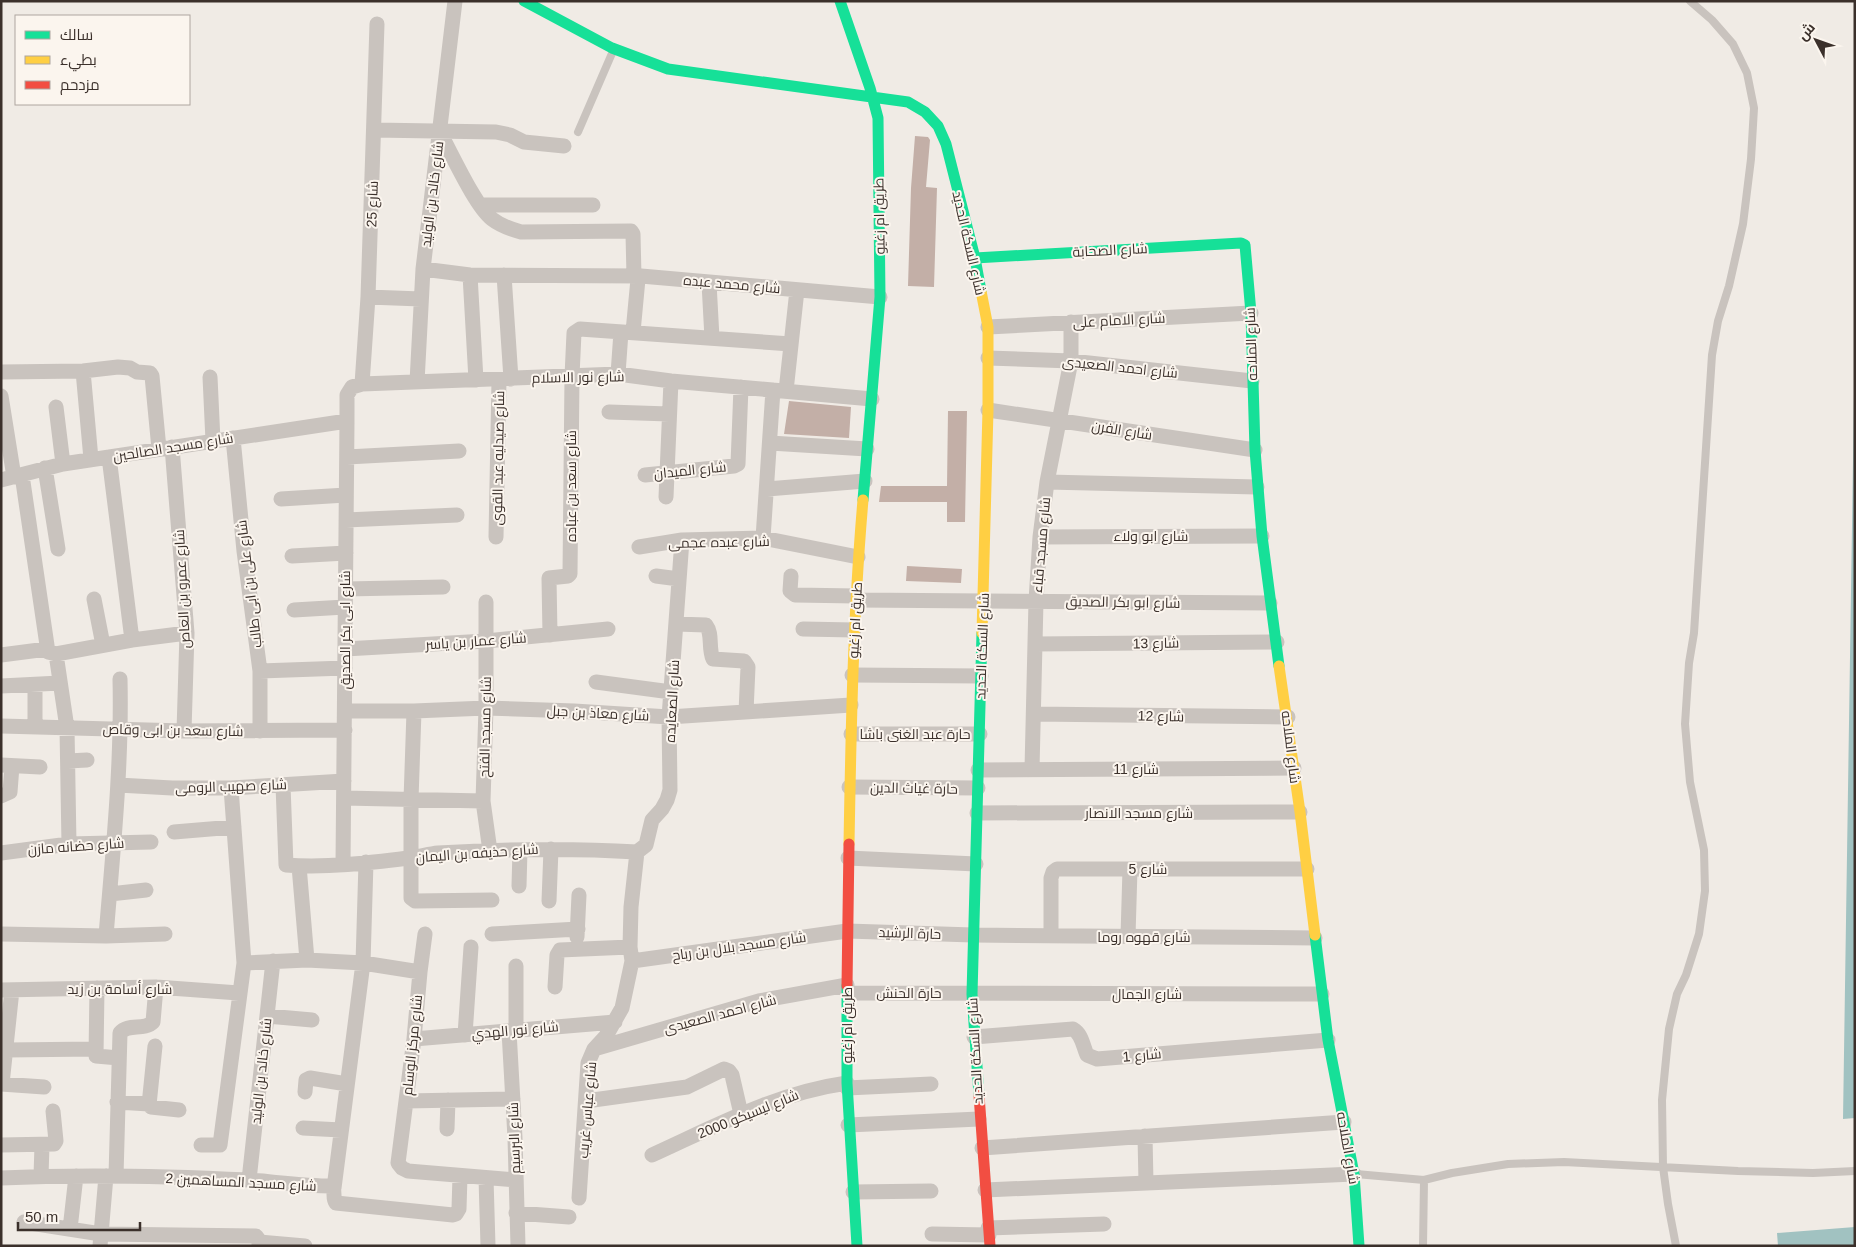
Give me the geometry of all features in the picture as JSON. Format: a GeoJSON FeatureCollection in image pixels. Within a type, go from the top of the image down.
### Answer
{"type":"FeatureCollection","features":[{"type":"Feature","properties":{"kind":"street","name":"شارع السكة الحديد"},"geometry":{"type":"LineString","coordinates":[[524,1],[614,49],[650,64],[678,70],[908,102],[925,112],[938,126],[946,144],[975,258],[988,327],[984,600],[972,994],[989,1236]]}},
{"type":"Feature","properties":{"kind":"street","name":"طريق ام زغيو"},"geometry":{"type":"LineString","coordinates":[[840,1],[873,96],[878,118],[880,297],[858,558],[850,706],[847,1085],[857,1246]]}},
{"type":"Feature","properties":{"kind":"street","name":"شارع خالد بن الوليد"},"geometry":{"type":"LineString","coordinates":[[417,382],[423,269],[454,3]]}},
{"type":"Feature","properties":{"kind":"street","name":"شارع 25"},"geometry":{"type":"LineString","coordinates":[[362,384],[368,297],[377,24]]}},
{"type":"Feature","properties":{"kind":"street"},"geometry":{"type":"LineString","coordinates":[[374,130],[496,132],[510,135],[524,142],[564,146]]}},
{"type":"Feature","properties":{"kind":"street"},"geometry":{"type":"LineString","coordinates":[[439,131],[480,206],[491,218],[505,227],[521,232],[631,231],[633,234],[638,279],[618,374]]}},
{"type":"Feature","properties":{"kind":"street"},"geometry":{"type":"LineString","coordinates":[[480,206],[593,205]]}},
{"type":"Feature","properties":{"kind":"street","name":"شارع الصحابة"},"geometry":{"type":"LineString","coordinates":[[975,258],[1241,243],[1245,245]]}},
{"type":"Feature","properties":{"kind":"street","name":"شارع الملاحه"},"geometry":{"type":"LineString","coordinates":[[1245,245],[1251,312],[1257,487],[1262,536],[1270,603],[1288,718],[1328,1040],[1354,1174],[1360,1246]]}},
{"type":"Feature","properties":{"kind":"street","name":"شارع محمد عبده"},"geometry":{"type":"LineString","coordinates":[[423,269],[470,275],[637,276],[880,297]]}},
{"type":"Feature","properties":{"kind":"street"},"geometry":{"type":"LineString","coordinates":[[470,275],[476,380]]}},
{"type":"Feature","properties":{"kind":"street","name":"شارع صيدليه عبد القوى"},"geometry":{"type":"LineString","coordinates":[[496,537],[505,379],[504,275]]}},
{"type":"Feature","properties":{"kind":"street"},"geometry":{"type":"LineString","coordinates":[[709,282],[712,338]]}},
{"type":"Feature","properties":{"kind":"street"},"geometry":{"type":"LineString","coordinates":[[763,538],[770,443],[791,344],[797,290]]}},
{"type":"Feature","properties":{"kind":"street"},"geometry":{"type":"LineString","coordinates":[[368,297],[421,299]]}},
{"type":"Feature","properties":{"kind":"street","name":"شارع الامام على"},"geometry":{"type":"LineString","coordinates":[[988,327],[1251,312]]}},
{"type":"Feature","properties":{"kind":"street","name":"شارع مسجد قباء"},"geometry":{"type":"LineString","coordinates":[[1032,770],[1036,601],[1040,537],[1046,482],[1071,361],[1071,322]]}},
{"type":"Feature","properties":{"kind":"street"},"geometry":{"type":"LineString","coordinates":[[572,376],[573,336],[580,329],[791,344]]}},
{"type":"Feature","properties":{"kind":"street","name":"شارع احمد الصعيدى"},"geometry":{"type":"LineString","coordinates":[[988,358],[1071,361],[1252,381]]}},
{"type":"Feature","properties":{"kind":"street","name":"شارع عمرو بن العاص"},"geometry":{"type":"LineString","coordinates":[[84,371],[124,367],[137,372],[150,373],[152,376],[165,448],[187,633],[184,731]]}},
{"type":"Feature","properties":{"kind":"street"},"geometry":{"type":"LineString","coordinates":[[1,372],[84,371],[91,460]]}},
{"type":"Feature","properties":{"kind":"street","name":"شارع نور الاسلام"},"geometry":{"type":"LineString","coordinates":[[362,384],[618,374],[671,381],[872,399]]}},
{"type":"Feature","properties":{"kind":"street","name":"شارع سعد بن عباده"},"geometry":{"type":"LineString","coordinates":[[550,635],[550,577],[568,576],[570,574],[572,376]]}},
{"type":"Feature","properties":{"kind":"street"},"geometry":{"type":"LineString","coordinates":[[210,377],[213,441]]}},
{"type":"Feature","properties":{"kind":"street"},"geometry":{"type":"LineString","coordinates":[[666,497],[671,381]]}},
{"type":"Feature","properties":{"kind":"street","name":"شارع ابى بكر الصديق"},"geometry":{"type":"LineString","coordinates":[[343,864],[347,395],[352,387],[362,384]]}},
{"type":"Feature","properties":{"kind":"street","name":"شارع الميدان"},"geometry":{"type":"LineString","coordinates":[[645,475],[734,466],[739,462],[741,387]]}},
{"type":"Feature","properties":{"kind":"street"},"geometry":{"type":"LineString","coordinates":[[1,396],[12,477],[51,652],[60,683],[68,728],[69,844]]}},
{"type":"Feature","properties":{"kind":"street"},"geometry":{"type":"LineString","coordinates":[[56,407],[63,464]]}},
{"type":"Feature","properties":{"kind":"street","name":"شارع الفرن"},"geometry":{"type":"LineString","coordinates":[[988,410],[1255,450]]}},
{"type":"Feature","properties":{"kind":"street"},"geometry":{"type":"LineString","coordinates":[[608,412],[669,414]]}},
{"type":"Feature","properties":{"kind":"street","name":"شارع مسجد الصالحين"},"geometry":{"type":"LineString","coordinates":[[12,477],[63,464],[347,421]]}},
{"type":"Feature","properties":{"kind":"street","name":"شارع على بن ابى طالب"},"geometry":{"type":"LineString","coordinates":[[233,438],[244,551],[260,671],[260,731]]}},
{"type":"Feature","properties":{"kind":"street"},"geometry":{"type":"LineString","coordinates":[[770,443],[867,449]]}},
{"type":"Feature","properties":{"kind":"street"},"geometry":{"type":"LineString","coordinates":[[347,457],[459,451]]}},
{"type":"Feature","properties":{"kind":"street"},"geometry":{"type":"LineString","coordinates":[[109,457],[132,640]]}},
{"type":"Feature","properties":{"kind":"street"},"geometry":{"type":"LineString","coordinates":[[45,468],[58,549]]}},
{"type":"Feature","properties":{"kind":"street"},"geometry":{"type":"LineString","coordinates":[[767,489],[865,481]]}},
{"type":"Feature","properties":{"kind":"street"},"geometry":{"type":"LineString","coordinates":[[1046,482],[1257,487]]}},
{"type":"Feature","properties":{"kind":"street"},"geometry":{"type":"LineString","coordinates":[[281,499],[346,496]]}},
{"type":"Feature","properties":{"kind":"street"},"geometry":{"type":"LineString","coordinates":[[346,520],[457,515]]}},
{"type":"Feature","properties":{"kind":"street","name":"شارع ابو ولاء"},"geometry":{"type":"LineString","coordinates":[[1040,537],[1262,536]]}},
{"type":"Feature","properties":{"kind":"street","name":"شارع عبده عجمى"},"geometry":{"type":"LineString","coordinates":[[639,548],[682,540],[763,538],[858,558]]}},
{"type":"Feature","properties":{"kind":"street","name":"شارع الصعايده"},"geometry":{"type":"LineString","coordinates":[[637,852],[646,845],[652,820],[662,809],[670,790],[669,718],[682,540]]}},
{"type":"Feature","properties":{"kind":"street"},"geometry":{"type":"LineString","coordinates":[[292,556],[346,553]]}},
{"type":"Feature","properties":{"kind":"street"},"geometry":{"type":"LineString","coordinates":[[656,576],[679,579]]}},
{"type":"Feature","properties":{"kind":"street","name":"شارع ابو بكر الصديق"},"geometry":{"type":"LineString","coordinates":[[791,576],[790,591],[795,595],[856,598],[1270,603]]}},
{"type":"Feature","properties":{"kind":"street"},"geometry":{"type":"LineString","coordinates":[[346,588],[443,587]]}},
{"type":"Feature","properties":{"kind":"street"},"geometry":{"type":"LineString","coordinates":[[94,599],[103,645]]}},
{"type":"Feature","properties":{"kind":"street","name":"شارع مسجد الفتح"},"geometry":{"type":"LineString","coordinates":[[486,602],[486,708],[483,801],[490,851]]}},
{"type":"Feature","properties":{"kind":"street"},"geometry":{"type":"LineString","coordinates":[[294,610],[345,607]]}},
{"type":"Feature","properties":{"kind":"street"},"geometry":{"type":"LineString","coordinates":[[676,624],[706,625],[709,631],[713,659],[744,661],[747,664],[746,712]]}},
{"type":"Feature","properties":{"kind":"street","name":"شارع عمار بن ياسر"},"geometry":{"type":"LineString","coordinates":[[345,649],[486,641],[608,629]]}},
{"type":"Feature","properties":{"kind":"street"},"geometry":{"type":"LineString","coordinates":[[803,630],[854,630]]}},
{"type":"Feature","properties":{"kind":"street"},"geometry":{"type":"LineString","coordinates":[[1,655],[51,652],[187,633]]}},
{"type":"Feature","properties":{"kind":"street","name":"شارع 13"},"geometry":{"type":"LineString","coordinates":[[1035,644],[1276,642]]}},
{"type":"Feature","properties":{"kind":"street"},"geometry":{"type":"LineString","coordinates":[[260,671],[345,668]]}},
{"type":"Feature","properties":{"kind":"street"},"geometry":{"type":"LineString","coordinates":[[852,675],[981,676]]}},
{"type":"Feature","properties":{"kind":"street"},"geometry":{"type":"LineString","coordinates":[[106,936],[118,785],[121,729],[120,679]]}},
{"type":"Feature","properties":{"kind":"street"},"geometry":{"type":"LineString","coordinates":[[596,682],[671,692]]}},
{"type":"Feature","properties":{"kind":"street"},"geometry":{"type":"LineString","coordinates":[[1,686],[60,683]]}},
{"type":"Feature","properties":{"kind":"street"},"geometry":{"type":"LineString","coordinates":[[35,727],[36,684]]}},
{"type":"Feature","properties":{"kind":"street","name":"شارع معاذ بن جبل"},"geometry":{"type":"LineString","coordinates":[[345,711],[486,708],[574,711],[669,718],[850,706]]}},
{"type":"Feature","properties":{"kind":"street"},"geometry":{"type":"LineString","coordinates":[[414,711],[410,800],[411,898],[412,900],[492,900]]}},
{"type":"Feature","properties":{"kind":"street","name":"شارع 12"},"geometry":{"type":"LineString","coordinates":[[1034,714],[1288,718]]}},
{"type":"Feature","properties":{"kind":"street","name":"شارع سعد بن ابى وقاص"},"geometry":{"type":"LineString","coordinates":[[1,726],[184,731],[344,730]]}},
{"type":"Feature","properties":{"kind":"street","name":"حارة عبد الغنى باشا"},"geometry":{"type":"LineString","coordinates":[[850,734],[980,734]]}},
{"type":"Feature","properties":{"kind":"street"},"geometry":{"type":"LineString","coordinates":[[68,761],[87,760]]}},
{"type":"Feature","properties":{"kind":"street"},"geometry":{"type":"LineString","coordinates":[[1,796],[10,792],[6,766],[40,767]]}},
{"type":"Feature","properties":{"kind":"street","name":"شارع 11"},"geometry":{"type":"LineString","coordinates":[[978,770],[1294,768]]}},
{"type":"Feature","properties":{"kind":"street","name":"شارع صهيب الرومى"},"geometry":{"type":"LineString","coordinates":[[118,785],[172,788],[231,788],[344,781]]}},
{"type":"Feature","properties":{"kind":"street"},"geometry":{"type":"LineString","coordinates":[[283,785],[285,863],[293,866],[307,960]]}},
{"type":"Feature","properties":{"kind":"street","name":"حارة غياث الدين"},"geometry":{"type":"LineString","coordinates":[[850,787],[978,788]]}},
{"type":"Feature","properties":{"kind":"street"},"geometry":{"type":"LineString","coordinates":[[201,1145],[220,1145],[244,963],[231,788]]}},
{"type":"Feature","properties":{"kind":"street"},"geometry":{"type":"LineString","coordinates":[[344,798],[483,801]]}},
{"type":"Feature","properties":{"kind":"street","name":"شارع مسجد الانصار"},"geometry":{"type":"LineString","coordinates":[[977,813],[1300,812]]}},
{"type":"Feature","properties":{"kind":"street"},"geometry":{"type":"LineString","coordinates":[[174,832],[234,827]]}},
{"type":"Feature","properties":{"kind":"street","name":"شارع حضانه مازن"},"geometry":{"type":"LineString","coordinates":[[1,853],[69,844],[152,842]]}},
{"type":"Feature","properties":{"kind":"street"},"geometry":{"type":"LineString","coordinates":[[548,901],[551,849]]}},
{"type":"Feature","properties":{"kind":"street","name":"شارع حذيفه بن اليمان"},"geometry":{"type":"LineString","coordinates":[[293,866],[411,858],[437,853],[551,849],[637,852]]}},
{"type":"Feature","properties":{"kind":"street"},"geometry":{"type":"LineString","coordinates":[[519,886],[520,850]]}},
{"type":"Feature","properties":{"kind":"street","name":"شارع عباس غريب"},"geometry":{"type":"LineString","coordinates":[[580,1198],[588,1063],[594,1049],[616,1022],[622,1008],[631,954],[631,907],[637,852]]}},
{"type":"Feature","properties":{"kind":"street"},"geometry":{"type":"LineString","coordinates":[[848,858],[976,864]]}},
{"type":"Feature","properties":{"kind":"street"},"geometry":{"type":"LineString","coordinates":[[334,1188],[363,963],[366,862]]}},
{"type":"Feature","properties":{"kind":"street","name":"شارع 5"},"geometry":{"type":"LineString","coordinates":[[1051,936],[1052,878],[1053,872],[1057,869],[1307,869]]}},
{"type":"Feature","properties":{"kind":"street"},"geometry":{"type":"LineString","coordinates":[[1128,936],[1130,869]]}},
{"type":"Feature","properties":{"kind":"street"},"geometry":{"type":"LineString","coordinates":[[110,894],[146,890]]}},
{"type":"Feature","properties":{"kind":"street"},"geometry":{"type":"LineString","coordinates":[[555,987],[558,952],[562,949],[576,949],[579,895]]}},
{"type":"Feature","properties":{"kind":"street"},"geometry":{"type":"LineString","coordinates":[[492,934],[578,929]]}},
{"type":"Feature","properties":{"kind":"street","name":"شارع مسجد بلال بن رباح"},"geometry":{"type":"LineString","coordinates":[[576,949],[631,954],[847,931]]}},
{"type":"Feature","properties":{"kind":"street","name":"حارة الرشيد"},"geometry":{"type":"LineString","coordinates":[[847,931],[973,936]]}},
{"type":"Feature","properties":{"kind":"street"},"geometry":{"type":"LineString","coordinates":[[1,934],[106,936],[165,934]]}},
{"type":"Feature","properties":{"kind":"street","name":"شارع مركز الوسام"},"geometry":{"type":"LineString","coordinates":[[425,934],[398,1163],[408,1171],[460,1176]]}},
{"type":"Feature","properties":{"kind":"street","name":"شارع قهوه روما"},"geometry":{"type":"LineString","coordinates":[[973,936],[1315,938]]}},
{"type":"Feature","properties":{"kind":"street"},"geometry":{"type":"LineString","coordinates":[[465,1035],[471,947]]}},
{"type":"Feature","properties":{"kind":"street"},"geometry":{"type":"LineString","coordinates":[[244,963],[307,960],[363,963],[420,972]]}},
{"type":"Feature","properties":{"kind":"street","name":"شارع خالد بن الوليد"},"geometry":{"type":"LineString","coordinates":[[249,1180],[273,961]]}},
{"type":"Feature","properties":{"kind":"street","name":"شارع البرسيم"},"geometry":{"type":"LineString","coordinates":[[516,966],[512,1031],[518,1246]]}},
{"type":"Feature","properties":{"kind":"street"},"geometry":{"type":"LineString","coordinates":[[100,1240],[111,1176],[121,1030],[148,1026],[153,1022],[156,987]]}},
{"type":"Feature","properties":{"kind":"street","name":"شارع أسامة بن زيد"},"geometry":{"type":"LineString","coordinates":[[7,990],[156,987],[239,993]]}},
{"type":"Feature","properties":{"kind":"street"},"geometry":{"type":"LineString","coordinates":[[97,988],[97,1057],[119,1058]]}},
{"type":"Feature","properties":{"kind":"street","name":"شارع احمد الصعيدى"},"geometry":{"type":"LineString","coordinates":[[594,1049],[759,1001],[847,989]]}},
{"type":"Feature","properties":{"kind":"street","name":"حارة الحنش"},"geometry":{"type":"LineString","coordinates":[[847,989],[972,994]]}},
{"type":"Feature","properties":{"kind":"street"},"geometry":{"type":"LineString","coordinates":[[7,990],[6,1050],[2,1084],[44,1087]]}},
{"type":"Feature","properties":{"kind":"street","name":"شارع الجمال"},"geometry":{"type":"LineString","coordinates":[[972,994],[1322,994]]}},
{"type":"Feature","properties":{"kind":"street"},"geometry":{"type":"LineString","coordinates":[[267,1016],[312,1020]]}},
{"type":"Feature","properties":{"kind":"street","name":"شارع نور الهدي"},"geometry":{"type":"LineString","coordinates":[[414,1039],[616,1022]]}},
{"type":"Feature","properties":{"kind":"street","name":"شارع 1"},"geometry":{"type":"LineString","coordinates":[[974,1037],[1073,1029],[1078,1031],[1087,1055],[1097,1059],[1328,1040]]}},
{"type":"Feature","properties":{"kind":"street"},"geometry":{"type":"LineString","coordinates":[[149,1104],[155,1046]]}},
{"type":"Feature","properties":{"kind":"street"},"geometry":{"type":"LineString","coordinates":[[6,1050],[96,1049]]}},
{"type":"Feature","properties":{"kind":"street"},"geometry":{"type":"LineString","coordinates":[[586,1101],[687,1087],[724,1069],[732,1075],[741,1114]]}},
{"type":"Feature","properties":{"kind":"street"},"geometry":{"type":"LineString","coordinates":[[305,1092],[306,1082],[310,1078],[347,1084]]}},
{"type":"Feature","properties":{"kind":"street","name":"شارع ليسيكو 2000"},"geometry":{"type":"LineString","coordinates":[[652,1155],[741,1114],[802,1091],[847,1085],[931,1084]]}},
{"type":"Feature","properties":{"kind":"street"},"geometry":{"type":"LineString","coordinates":[[406,1101],[513,1099]]}},
{"type":"Feature","properties":{"kind":"street"},"geometry":{"type":"LineString","coordinates":[[447,1130],[448,1100]]}},
{"type":"Feature","properties":{"kind":"street"},"geometry":{"type":"LineString","coordinates":[[117,1102],[149,1104],[151,1107],[180,1110]]}},
{"type":"Feature","properties":{"kind":"street"},"geometry":{"type":"LineString","coordinates":[[1,1146],[52,1145],[55,1142],[54,1111]]}},
{"type":"Feature","properties":{"kind":"street"},"geometry":{"type":"LineString","coordinates":[[848,1125],[980,1119]]}},
{"type":"Feature","properties":{"kind":"street"},"geometry":{"type":"LineString","coordinates":[[982,1148],[1344,1122]]}},
{"type":"Feature","properties":{"kind":"street"},"geometry":{"type":"LineString","coordinates":[[303,1128],[341,1130]]}},
{"type":"Feature","properties":{"kind":"street"},"geometry":{"type":"LineString","coordinates":[[1145,1136],[1146,1183]]}},
{"type":"Feature","properties":{"kind":"street"},"geometry":{"type":"LineString","coordinates":[[40,1176],[42,1146]]}},
{"type":"Feature","properties":{"kind":"street"},"geometry":{"type":"LineString","coordinates":[[985,1190],[1354,1174]]}},
{"type":"Feature","properties":{"kind":"street"},"geometry":{"type":"LineString","coordinates":[[70,1229],[76,1176]]}},
{"type":"Feature","properties":{"kind":"street","name":"شارع مسجد المساهمين 2"},"geometry":{"type":"LineString","coordinates":[[1,1178],[111,1176],[249,1180],[334,1188],[334,1201],[336,1203],[453,1215],[459,1209],[460,1176]]}},
{"type":"Feature","properties":{"kind":"street"},"geometry":{"type":"LineString","coordinates":[[460,1176],[516,1180]]}},
{"type":"Feature","properties":{"kind":"street"},"geometry":{"type":"LineString","coordinates":[[486,1178],[488,1246]]}},
{"type":"Feature","properties":{"kind":"street"},"geometry":{"type":"LineString","coordinates":[[853,1192],[932,1191]]}},
{"type":"Feature","properties":{"kind":"street"},"geometry":{"type":"LineString","coordinates":[[516,1213],[569,1217]]}},
{"type":"Feature","properties":{"kind":"street"},"geometry":{"type":"LineString","coordinates":[[24,1222],[70,1229],[100,1240],[258,1242],[305,1246]]}},
{"type":"Feature","properties":{"kind":"street"},"geometry":{"type":"LineString","coordinates":[[932,1234],[989,1236],[1104,1224]]}},
{"type":"Feature","properties":{"kind":"lane"},"geometry":{"type":"LineString","coordinates":[[1676,1246],[1663,1167],[1662,1100],[1669,1029],[1677,994],[1686,975],[1699,934],[1705,891],[1704,850],[1690,782],[1685,724],[1689,663],[1694,633],[1712,355],[1718,321],[1729,286],[1742,224],[1754,125],[1752,90],[1740,57],[1723,31],[1690,1]]}},
{"type":"Feature","properties":{"kind":"lane"},"geometry":{"type":"LineString","coordinates":[[578,132],[614,49]]}},
{"type":"Feature","properties":{"kind":"lane"},"geometry":{"type":"LineString","coordinates":[[1354,1174],[1424,1180],[1480,1168],[1536,1162],[1776,1172],[1855,1171]]}},
{"type":"Feature","properties":{"kind":"lane"},"geometry":{"type":"LineString","coordinates":[[1422,1246],[1424,1180]]}},
{"type":"Feature","properties":{"kind":"water"},"geometry":{"type":"Polygon","coordinates":[[[1855,328],[1855,1118],[1843,1119],[1855,328]]]}},
{"type":"Feature","properties":{"kind":"water"},"geometry":{"type":"Polygon","coordinates":[[[1855,1227],[1855,1246],[1778,1246],[1777,1233],[1855,1227]]]}},
{"type":"Feature","properties":{"kind":"building"},"geometry":{"type":"Polygon","coordinates":[[[915,136],[928,137],[930,140],[926,187],[937,188],[934,287],[908,286],[911,188],[915,136]]]}},
{"type":"Feature","properties":{"kind":"building"},"geometry":{"type":"Polygon","coordinates":[[[789,401],[851,407],[849,438],[784,434],[789,401]]]}},
{"type":"Feature","properties":{"kind":"building"},"geometry":{"type":"Polygon","coordinates":[[[948,411],[967,411],[965,522],[947,522],[947,502],[879,502],[881,486],[947,486],[948,411]]]}},
{"type":"Feature","properties":{"kind":"building"},"geometry":{"type":"Polygon","coordinates":[[[907,566],[962,569],[961,583],[906,581],[907,566]]]}},
{"type":"Feature","properties":{"kind":"traffic: fast"},"geometry":{"type":"LineString","coordinates":[[524,1],[612,48],[668,69],[908,102],[925,112],[938,126],[946,144],[975,258],[981,291]]}},
{"type":"Feature","properties":{"kind":"traffic: fast"},"geometry":{"type":"LineString","coordinates":[[840,1],[870,88],[878,118],[880,297],[863,500]]}},
{"type":"Feature","properties":{"kind":"traffic: fast"},"geometry":{"type":"LineString","coordinates":[[975,258],[1241,243],[1245,245],[1251,313],[1255,450],[1262,536],[1279,666]]}},
{"type":"Feature","properties":{"kind":"traffic: fast"},"geometry":{"type":"LineString","coordinates":[[979,1095],[972,994],[982,633]]}},
{"type":"Feature","properties":{"kind":"traffic: fast"},"geometry":{"type":"LineString","coordinates":[[1315,935],[1328,1040],[1354,1174],[1359,1246]]}},
{"type":"Feature","properties":{"kind":"traffic: fast"},"geometry":{"type":"LineString","coordinates":[[847,986],[847,1083],[857,1246]]}},
{"type":"Feature","properties":{"kind":"traffic: slow"},"geometry":{"type":"LineString","coordinates":[[981,291],[988,327],[988,410],[982,633]]}},
{"type":"Feature","properties":{"kind":"traffic: slow"},"geometry":{"type":"LineString","coordinates":[[849,844],[855,629],[863,500]]}},
{"type":"Feature","properties":{"kind":"traffic: slow"},"geometry":{"type":"LineString","coordinates":[[1279,666],[1315,935]]}},
{"type":"Feature","properties":{"kind":"traffic: jam"},"geometry":{"type":"LineString","coordinates":[[847,986],[849,844]]}},
{"type":"Feature","properties":{"kind":"traffic: jam"},"geometry":{"type":"LineString","coordinates":[[979,1095],[990,1246]]}}]}
